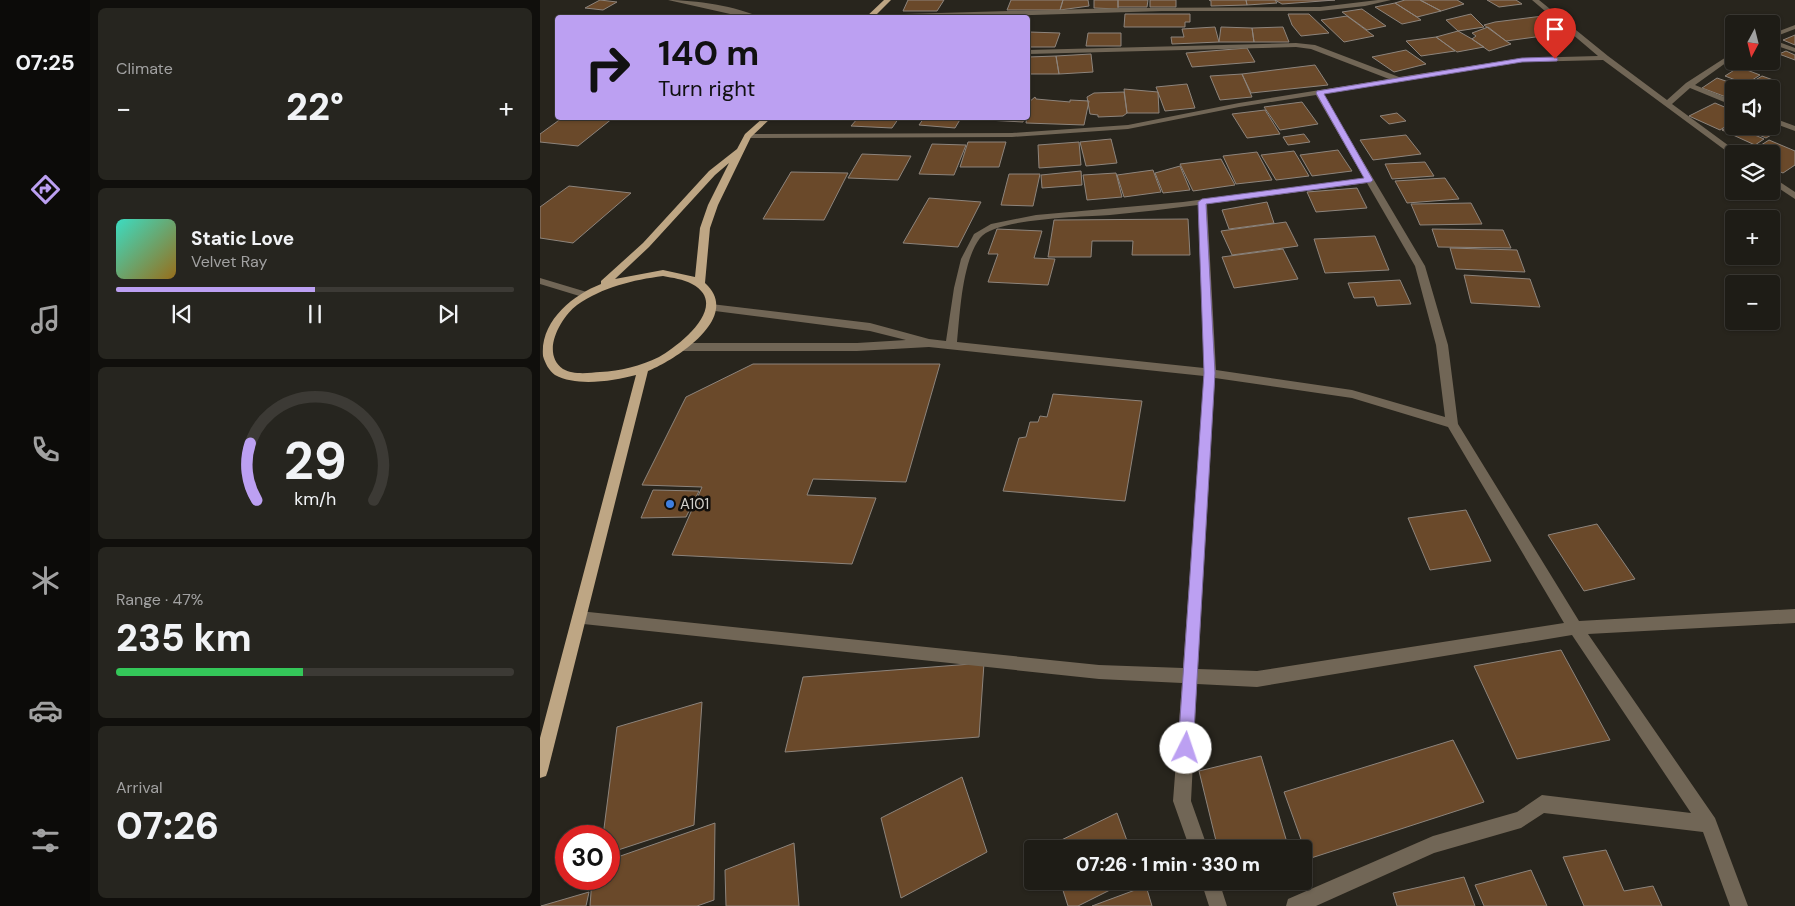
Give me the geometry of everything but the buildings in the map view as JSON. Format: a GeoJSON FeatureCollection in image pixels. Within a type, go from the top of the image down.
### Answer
{"type":"FeatureCollection","features":[{"type":"Feature","properties":{"kind":"main road"},"geometry":{"type":"LineString","coordinates":[[870,15],[888,0]]}},
{"type":"Feature","properties":{"kind":"main road"},"geometry":{"type":"LineString","coordinates":[[700,283],[705,228],[713,205],[748,136],[765,120]]}},
{"type":"Feature","properties":{"kind":"main road"},"geometry":{"type":"LineString","coordinates":[[598,289],[646,245],[712,174],[740,150]]}},
{"type":"Feature","properties":{"kind":"main road"},"geometry":{"type":"LineString","coordinates":[[540,326],[586,295],[611,283],[638,276],[663,273],[684,276],[700,283],[709,294],[711,308],[705,324],[691,341],[669,356],[643,368],[614,375],[586,377],[560,373],[545,363],[543,345],[550,328],[563,312]]}},
{"type":"Feature","properties":{"kind":"main road"},"geometry":{"type":"LineString","coordinates":[[541,760],[643,368]]}},
{"type":"Feature","properties":{"kind":"street"},"geometry":{"type":"LineString","coordinates":[[671,0],[715,7],[746,15]]}},
{"type":"Feature","properties":{"kind":"street"},"geometry":{"type":"LineString","coordinates":[[952,15],[1204,9],[1308,10],[1369,5],[1388,0]]}},
{"type":"Feature","properties":{"kind":"street"},"geometry":{"type":"LineString","coordinates":[[1536,0],[1605,58],[1725,146]]}},
{"type":"Feature","properties":{"kind":"street"},"geometry":{"type":"LineString","coordinates":[[1780,33],[1795,27]]}},
{"type":"Feature","properties":{"kind":"street"},"geometry":{"type":"LineString","coordinates":[[1780,44],[1795,50]]}},
{"type":"Feature","properties":{"kind":"street"},"geometry":{"type":"LineString","coordinates":[[1030,52],[1296,45],[1312,47],[1398,80]]}},
{"type":"Feature","properties":{"kind":"street"},"geometry":{"type":"LineString","coordinates":[[748,136],[1012,135],[1128,127],[1239,105],[1522,60],[1605,58]]}},
{"type":"Feature","properties":{"kind":"street"},"geometry":{"type":"LineString","coordinates":[[1667,104],[1689,85],[1725,60]]}},
{"type":"Feature","properties":{"kind":"street"},"geometry":{"type":"LineString","coordinates":[[1689,85],[1725,100]]}},
{"type":"Feature","properties":{"kind":"street"},"geometry":{"type":"LineString","coordinates":[[1319,93],[1420,266],[1442,344],[1452,424],[1575,628],[1709,824],[1739,906]]}},
{"type":"Feature","properties":{"kind":"street"},"geometry":{"type":"LineString","coordinates":[[1780,123],[1795,129]]}},
{"type":"Feature","properties":{"kind":"street"},"geometry":{"type":"LineString","coordinates":[[951,345],[962,269],[978,235],[994,225],[1049,217],[1106,213],[1202,202],[1369,180]]}},
{"type":"Feature","properties":{"kind":"street"},"geometry":{"type":"LineString","coordinates":[[1780,185],[1795,196]]}},
{"type":"Feature","properties":{"kind":"street"},"geometry":{"type":"LineString","coordinates":[[1196,840],[1182,801],[1210,373],[1202,202]]}},
{"type":"Feature","properties":{"kind":"street"},"geometry":{"type":"LineString","coordinates":[[540,281],[586,295]]}},
{"type":"Feature","properties":{"kind":"street"},"geometry":{"type":"LineString","coordinates":[[711,308],[870,327],[929,343]]}},
{"type":"Feature","properties":{"kind":"street"},"geometry":{"type":"LineString","coordinates":[[681,347],[857,347],[929,343],[951,345],[1210,373],[1352,394],[1452,424]]}},
{"type":"Feature","properties":{"kind":"street"},"geometry":{"type":"LineString","coordinates":[[579,618],[1099,672],[1257,679],[1575,628],[1795,616]]}},
{"type":"Feature","properties":{"kind":"street"},"geometry":{"type":"LineString","coordinates":[[1295,906],[1433,846],[1521,819],[1542,804],[1709,824]]}},
{"type":"Feature","properties":{"kind":"street"},"geometry":{"type":"LineString","coordinates":[[1213,890],[1218,906]]}},
{"type":"Feature","properties":{"kind":"place","name":"A101"},"geometry":{"type":"Point","coordinates":[670,504]}},
{"type":"Feature","properties":{"kind":"route"},"geometry":{"type":"LineString","coordinates":[[1186,748],[1210,373],[1202,202],[1369,180],[1319,93],[1522,60],[1555,59]]}}]}
